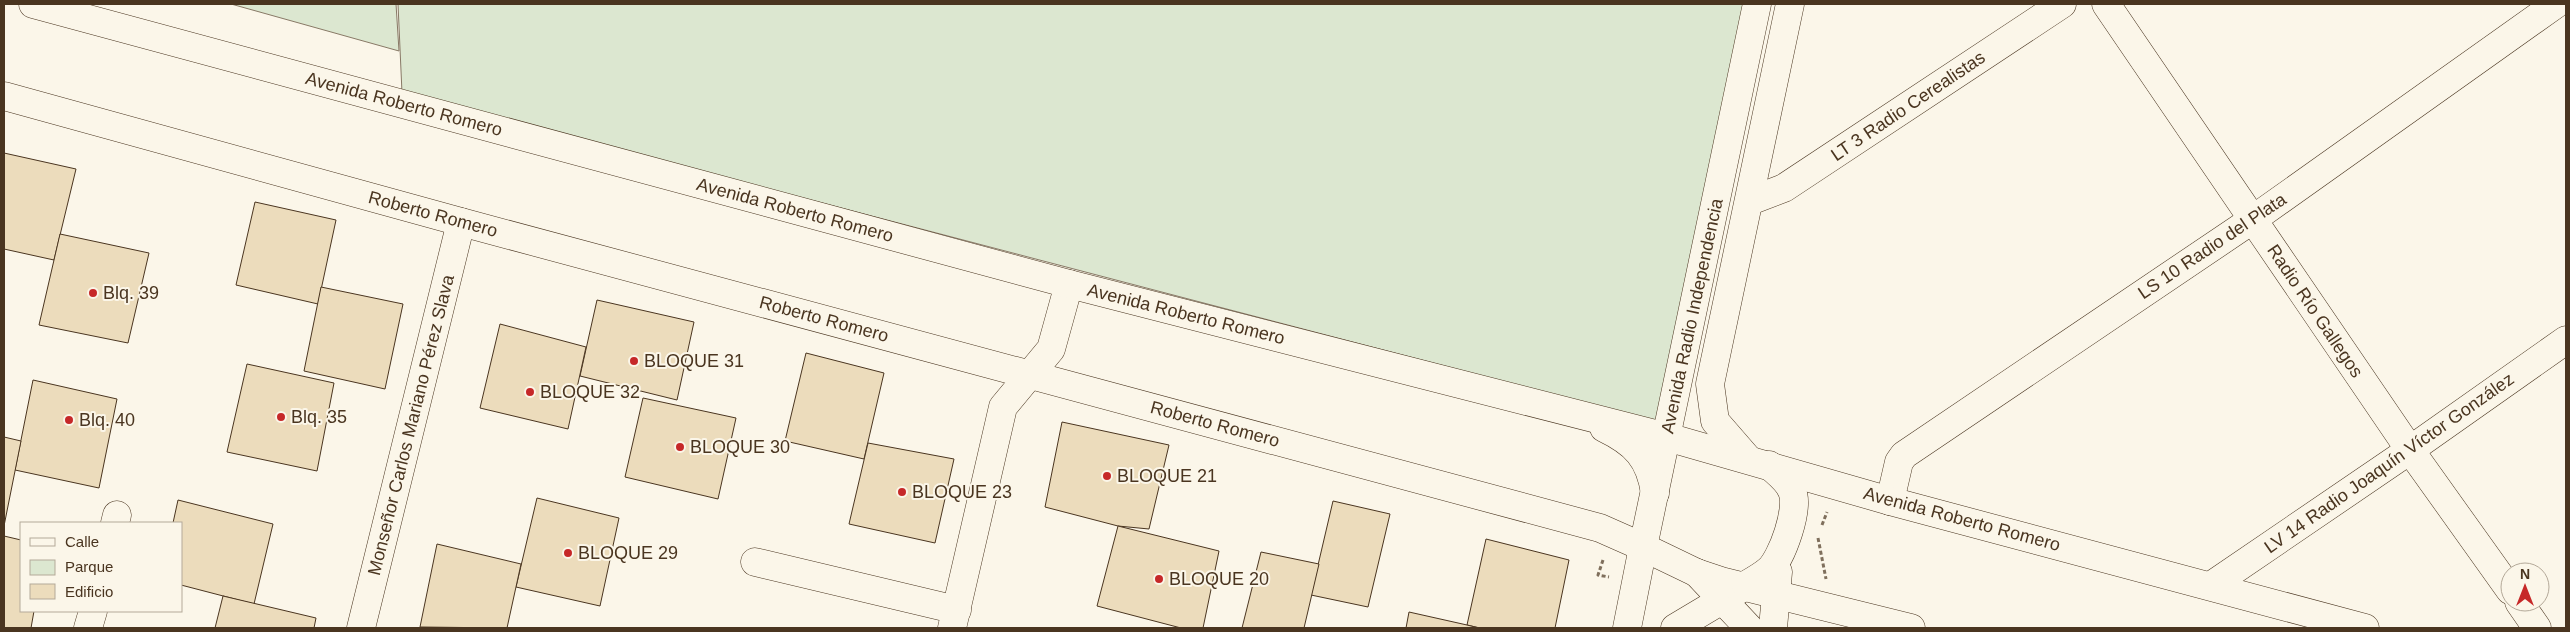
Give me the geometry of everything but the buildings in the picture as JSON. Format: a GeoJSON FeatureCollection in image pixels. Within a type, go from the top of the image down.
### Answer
{"type":"FeatureCollection","features":[{"type":"Feature","properties":{"kind":"street","name":"Avenida Roberto Romero"},"geometry":{"type":"LineString","coordinates":[[33,4],[1069,284],[1667,437],[1890,501],[2365,628]]}},
{"type":"Feature","properties":{"kind":"street","name":"Avenida Radio Independencia"},"geometry":{"type":"LineString","coordinates":[[1627,628],[1758,4]]}},
{"type":"Feature","properties":{"kind":"street","name":"Avenida Radio Independencia"},"geometry":{"type":"LineString","coordinates":[[1674,628],[1746,586],[1768,570],[1780,555],[1794,507],[1793,492],[1786,480],[1759,463],[1715,422],[1710,384],[1790,4]]}},
{"type":"Feature","properties":{"kind":"street","name":"LT 3 Radio Cerealistas"},"geometry":{"type":"LineString","coordinates":[[1750,201],[1784,188],[2062,4]]}},
{"type":"Feature","properties":{"kind":"street","name":"Radio Río Gallegos"},"geometry":{"type":"LineString","coordinates":[[2106,4],[2410,450],[2500,576]]}},
{"type":"Feature","properties":{"kind":"street","name":"LS 10 Radio del Plata"},"geometry":{"type":"LineString","coordinates":[[1890,501],[1898,462],[1904,455],[2252,220],[2556,4]]}},
{"type":"Feature","properties":{"kind":"street","name":"Roberto Romero"},"geometry":{"type":"LineString","coordinates":[[4,96],[461,222],[1583,523],[1643,547]]}},
{"type":"Feature","properties":{"kind":"street","name":"Monseñor Carlos Mariano Pérez Slava"},"geometry":{"type":"LineString","coordinates":[[361,628],[461,222]]}},
{"type":"Feature","properties":{"kind":"street"},"geometry":{"type":"LineString","coordinates":[[755,562],[954,619],[1003,407],[1052,349],[1069,284]]}},
{"type":"Feature","properties":{"kind":"street","name":"LV 14 Radio Joaquín Víctor González"},"geometry":{"type":"LineString","coordinates":[[2212,586],[2566,340]]}},
{"type":"Feature","properties":{"kind":"street","name":"Avenida Roberto Romero"},"geometry":{"type":"LineString","coordinates":[[1559,409],[1614,433],[1634,446],[1652,472],[1655,493]]}},
{"type":"Feature","properties":{"kind":"street"},"geometry":{"type":"LineString","coordinates":[[1643,547],[1697,573],[1911,628]]}},
{"type":"Feature","properties":{"kind":"street"},"geometry":{"type":"LineString","coordinates":[[1774,628],[1780,555]]}},
{"type":"Feature","properties":{"kind":"street"},"geometry":{"type":"LineString","coordinates":[[1697,573],[1749,628]]}},
{"type":"Feature","properties":{"kind":"street"},"geometry":{"type":"LineString","coordinates":[[88,628],[93,612]]}},
{"type":"Feature","properties":{"kind":"street"},"geometry":{"type":"LineString","coordinates":[[2525,612],[2537,628]]}},
{"type":"Feature","properties":{"kind":"green space"},"geometry":{"type":"Polygon","coordinates":[[[231,4],[396,4],[399,51],[231,4]]]}},
{"type":"Feature","properties":{"kind":"green space"},"geometry":{"type":"Polygon","coordinates":[[[398,4],[1746,4],[1658,422],[402,93],[398,4]]]}},
{"type":"Feature","properties":{"kind":"place","name":"Blq. 39"},"geometry":{"type":"Point","coordinates":[93,293]}},
{"type":"Feature","properties":{"kind":"place","name":"BLOQUE 31"},"geometry":{"type":"Point","coordinates":[634,361]}},
{"type":"Feature","properties":{"kind":"place","name":"BLOQUE 32"},"geometry":{"type":"Point","coordinates":[530,392]}},
{"type":"Feature","properties":{"kind":"place","name":"Blq. 35"},"geometry":{"type":"Point","coordinates":[281,417]}},
{"type":"Feature","properties":{"kind":"place","name":"Blq. 40"},"geometry":{"type":"Point","coordinates":[69,420]}},
{"type":"Feature","properties":{"kind":"place","name":"BLOQUE 30"},"geometry":{"type":"Point","coordinates":[680,447]}},
{"type":"Feature","properties":{"kind":"place","name":"BLOQUE 21"},"geometry":{"type":"Point","coordinates":[1107,476]}},
{"type":"Feature","properties":{"kind":"place","name":"BLOQUE 23"},"geometry":{"type":"Point","coordinates":[902,492]}},
{"type":"Feature","properties":{"kind":"place","name":"BLOQUE 29"},"geometry":{"type":"Point","coordinates":[568,553]}},
{"type":"Feature","properties":{"kind":"place","name":"BLOQUE 20"},"geometry":{"type":"Point","coordinates":[1159,579]}}]}
